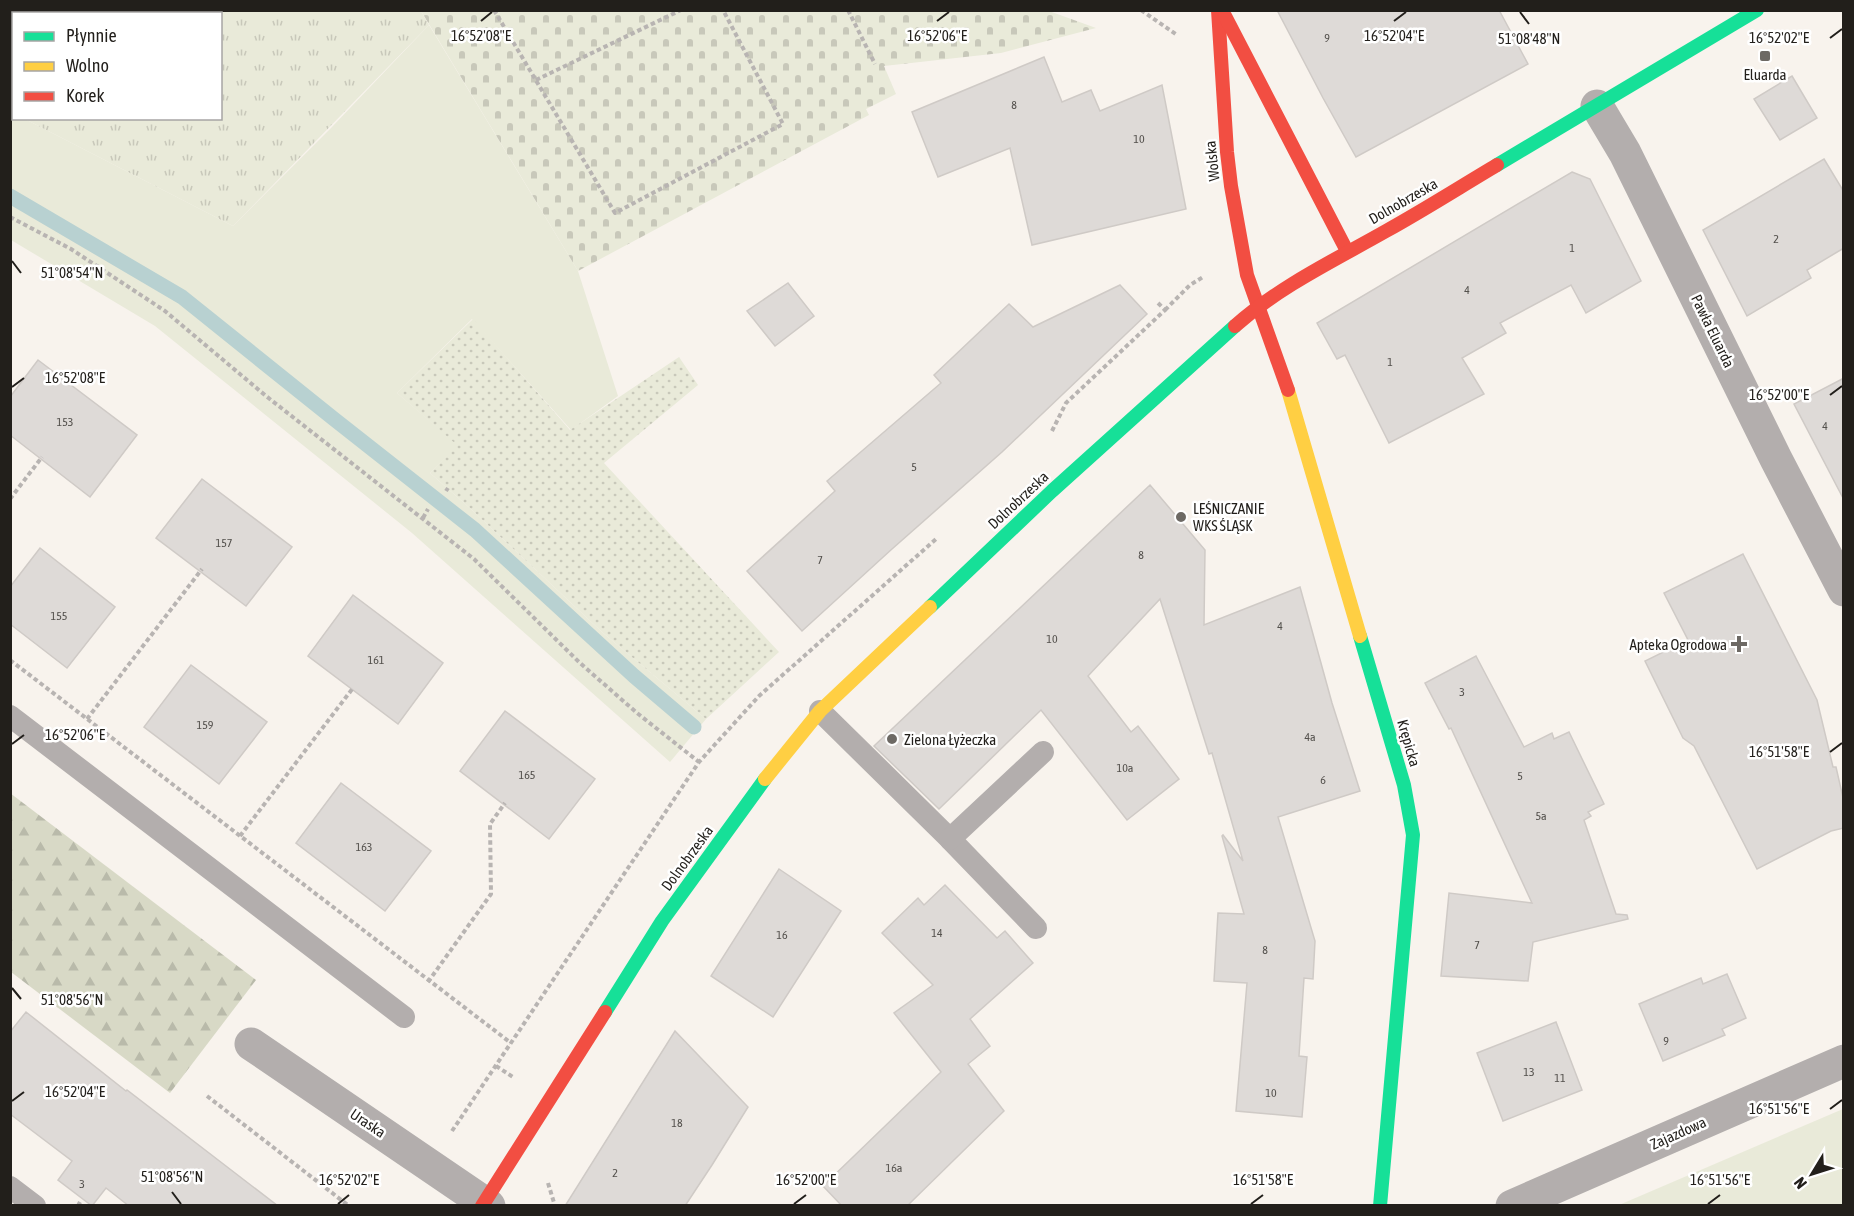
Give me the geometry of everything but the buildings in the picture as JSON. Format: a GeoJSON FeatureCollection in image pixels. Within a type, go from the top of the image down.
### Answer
{"type":"FeatureCollection","features":[{"type":"Feature","properties":{"kind":"street","name":"Wolska"},"geometry":{"type":"LineString","coordinates":[[1220,10],[1347,251]]}},
{"type":"Feature","properties":{"kind":"street","name":"Wolska"},"geometry":{"type":"LineString","coordinates":[[1220,10],[1227,152],[1231,186],[1247,274],[1257,306]]}},
{"type":"Feature","properties":{"kind":"street","name":"Dolnobrzeska"},"geometry":{"type":"LineString","coordinates":[[485,1205],[662,921],[754,793],[820,711],[1052,491],[1257,306],[1757,10]]}},
{"type":"Feature","properties":{"kind":"street","name":"Pawła Eluarda"},"geometry":{"type":"LineString","coordinates":[[1596,106],[1625,153],[1776,459],[1844,590]]}},
{"type":"Feature","properties":{"kind":"street","name":"Krępicka"},"geometry":{"type":"LineString","coordinates":[[1257,306],[1285,379],[1362,637],[1404,785],[1413,835],[1380,1206]]}},
{"type":"Feature","properties":{"kind":"street","name":"Uraska"},"geometry":{"type":"LineString","coordinates":[[251,1044],[485,1205]]}},
{"type":"Feature","properties":{"kind":"street","name":"Zajazdowa"},"geometry":{"type":"LineString","coordinates":[[1512,1206],[1844,1061]]}},
{"type":"Feature","properties":{"kind":"lane"},"geometry":{"type":"LineString","coordinates":[[820,711],[950,839],[1036,928]]}},
{"type":"Feature","properties":{"kind":"lane"},"geometry":{"type":"LineString","coordinates":[[10,716],[404,1017]]}},
{"type":"Feature","properties":{"kind":"lane"},"geometry":{"type":"LineString","coordinates":[[950,839],[1043,752]]}},
{"type":"Feature","properties":{"kind":"lane"},"geometry":{"type":"LineString","coordinates":[[10,1187],[35,1206]]}},
{"type":"Feature","properties":{"kind":"path"},"geometry":{"type":"LineString","coordinates":[[495,10],[615,213],[783,124],[723,10]]}},
{"type":"Feature","properties":{"kind":"path"},"geometry":{"type":"LineString","coordinates":[[536,80],[681,10]]}},
{"type":"Feature","properties":{"kind":"path"},"geometry":{"type":"LineString","coordinates":[[848,10],[875,64]]}},
{"type":"Feature","properties":{"kind":"path"},"geometry":{"type":"LineString","coordinates":[[1141,10],[1174,34]]}},
{"type":"Feature","properties":{"kind":"path"},"geometry":{"type":"LineString","coordinates":[[10,217],[71,249],[165,311],[266,396],[474,559],[580,663],[637,714],[699,762]]}},
{"type":"Feature","properties":{"kind":"path"},"geometry":{"type":"LineString","coordinates":[[1052,432],[1066,403],[1165,310],[1158,303]]}},
{"type":"Feature","properties":{"kind":"path"},"geometry":{"type":"LineString","coordinates":[[10,499],[42,458]]}},
{"type":"Feature","properties":{"kind":"path"},"geometry":{"type":"LineString","coordinates":[[423,518],[428,509]]}},
{"type":"Feature","properties":{"kind":"path"},"geometry":{"type":"LineString","coordinates":[[87,719],[202,569]]}},
{"type":"Feature","properties":{"kind":"path"},"geometry":{"type":"LineString","coordinates":[[10,660],[512,1042]]}},
{"type":"Feature","properties":{"kind":"path"},"geometry":{"type":"LineString","coordinates":[[240,836],[353,688]]}},
{"type":"Feature","properties":{"kind":"path"},"geometry":{"type":"LineString","coordinates":[[429,981],[491,894],[490,824],[505,803]]}},
{"type":"Feature","properties":{"kind":"path"},"geometry":{"type":"LineString","coordinates":[[207,1096],[349,1206]]}},
{"type":"Feature","properties":{"kind":"path"},"geometry":{"type":"LineString","coordinates":[[548,1183],[555,1206]]}},
{"type":"Feature","properties":{"kind":"green space"},"geometry":{"type":"Polygon","coordinates":[[[11,11],[421,11],[429,25],[233,226],[27,120],[222,120],[222,12],[12,12],[12,111],[11,11]]]}},
{"type":"Feature","properties":{"kind":"green space"},"geometry":{"type":"Polygon","coordinates":[[[421,11],[1049,11],[1096,28],[1001,53],[884,66],[896,94],[866,109],[869,115],[578,271],[421,11]]]}},
{"type":"Feature","properties":{"kind":"green space"},"geometry":{"type":"Polygon","coordinates":[[[429,25],[578,271],[618,396],[571,430],[472,319],[397,393],[458,445],[430,473],[602,632],[706,719],[670,762],[412,533],[155,326],[11,240],[10,110],[12,120],[27,120],[233,226],[429,25]]]}},
{"type":"Feature","properties":{"kind":"green space"},"geometry":{"type":"Polygon","coordinates":[[[473,319],[570,430],[679,357],[698,385],[604,463],[779,652],[706,719],[602,632],[430,473],[457,445],[397,393],[473,319]]]}},
{"type":"Feature","properties":{"kind":"green space"},"geometry":{"type":"Polygon","coordinates":[[[10,793],[256,980],[170,1093],[11,972],[10,793]]]}},
{"type":"Feature","properties":{"kind":"green space"},"geometry":{"type":"Polygon","coordinates":[[[1843,1109],[1843,1205],[1619,1205],[1843,1109]]]}},
{"type":"Feature","properties":{"kind":"waterway"},"geometry":{"type":"LineString","coordinates":[[10,196],[182,297],[475,530],[634,676],[694,727]]}},
{"type":"Feature","properties":{"kind":"traffic: fast"},"geometry":{"type":"LineString","coordinates":[[1497,165],[1757,10]]}},
{"type":"Feature","properties":{"kind":"traffic: fast"},"geometry":{"type":"LineString","coordinates":[[930,607],[1052,491],[1235,326]]}},
{"type":"Feature","properties":{"kind":"traffic: fast"},"geometry":{"type":"LineString","coordinates":[[1360,636],[1404,785],[1413,835],[1380,1206]]}},
{"type":"Feature","properties":{"kind":"traffic: fast"},"geometry":{"type":"LineString","coordinates":[[605,1012],[662,921],[765,779]]}},
{"type":"Feature","properties":{"kind":"traffic: slow"},"geometry":{"type":"LineString","coordinates":[[1288,390],[1360,636]]}},
{"type":"Feature","properties":{"kind":"traffic: slow"},"geometry":{"type":"LineString","coordinates":[[765,779],[820,711],[930,607]]}},
{"type":"Feature","properties":{"kind":"traffic: jam"},"geometry":{"type":"LineString","coordinates":[[1218,10],[1227,152],[1247,275],[1288,390]]}},
{"type":"Feature","properties":{"kind":"traffic: jam"},"geometry":{"type":"LineString","coordinates":[[1225,16],[1347,251]]}},
{"type":"Feature","properties":{"kind":"traffic: jam"},"geometry":{"type":"LineString","coordinates":[[1235,326],[1289,286],[1497,165]]}},
{"type":"Feature","properties":{"kind":"traffic: jam"},"geometry":{"type":"LineString","coordinates":[[482,1206],[605,1012]]}},
{"type":"Feature","properties":{"kind":"place","name":"Eluarda"},"geometry":{"type":"Point","coordinates":[1765,56]}},
{"type":"Feature","properties":{"kind":"place","name":"LEŚNICZANIE WKS ŚLĄSK"},"geometry":{"type":"Point","coordinates":[1181,517]}},
{"type":"Feature","properties":{"kind":"place","name":"Apteka Ogrodowa"},"geometry":{"type":"Point","coordinates":[1739,644]}},
{"type":"Feature","properties":{"kind":"place","name":"Zielona Łyżeczka"},"geometry":{"type":"Point","coordinates":[892,739]}}]}
